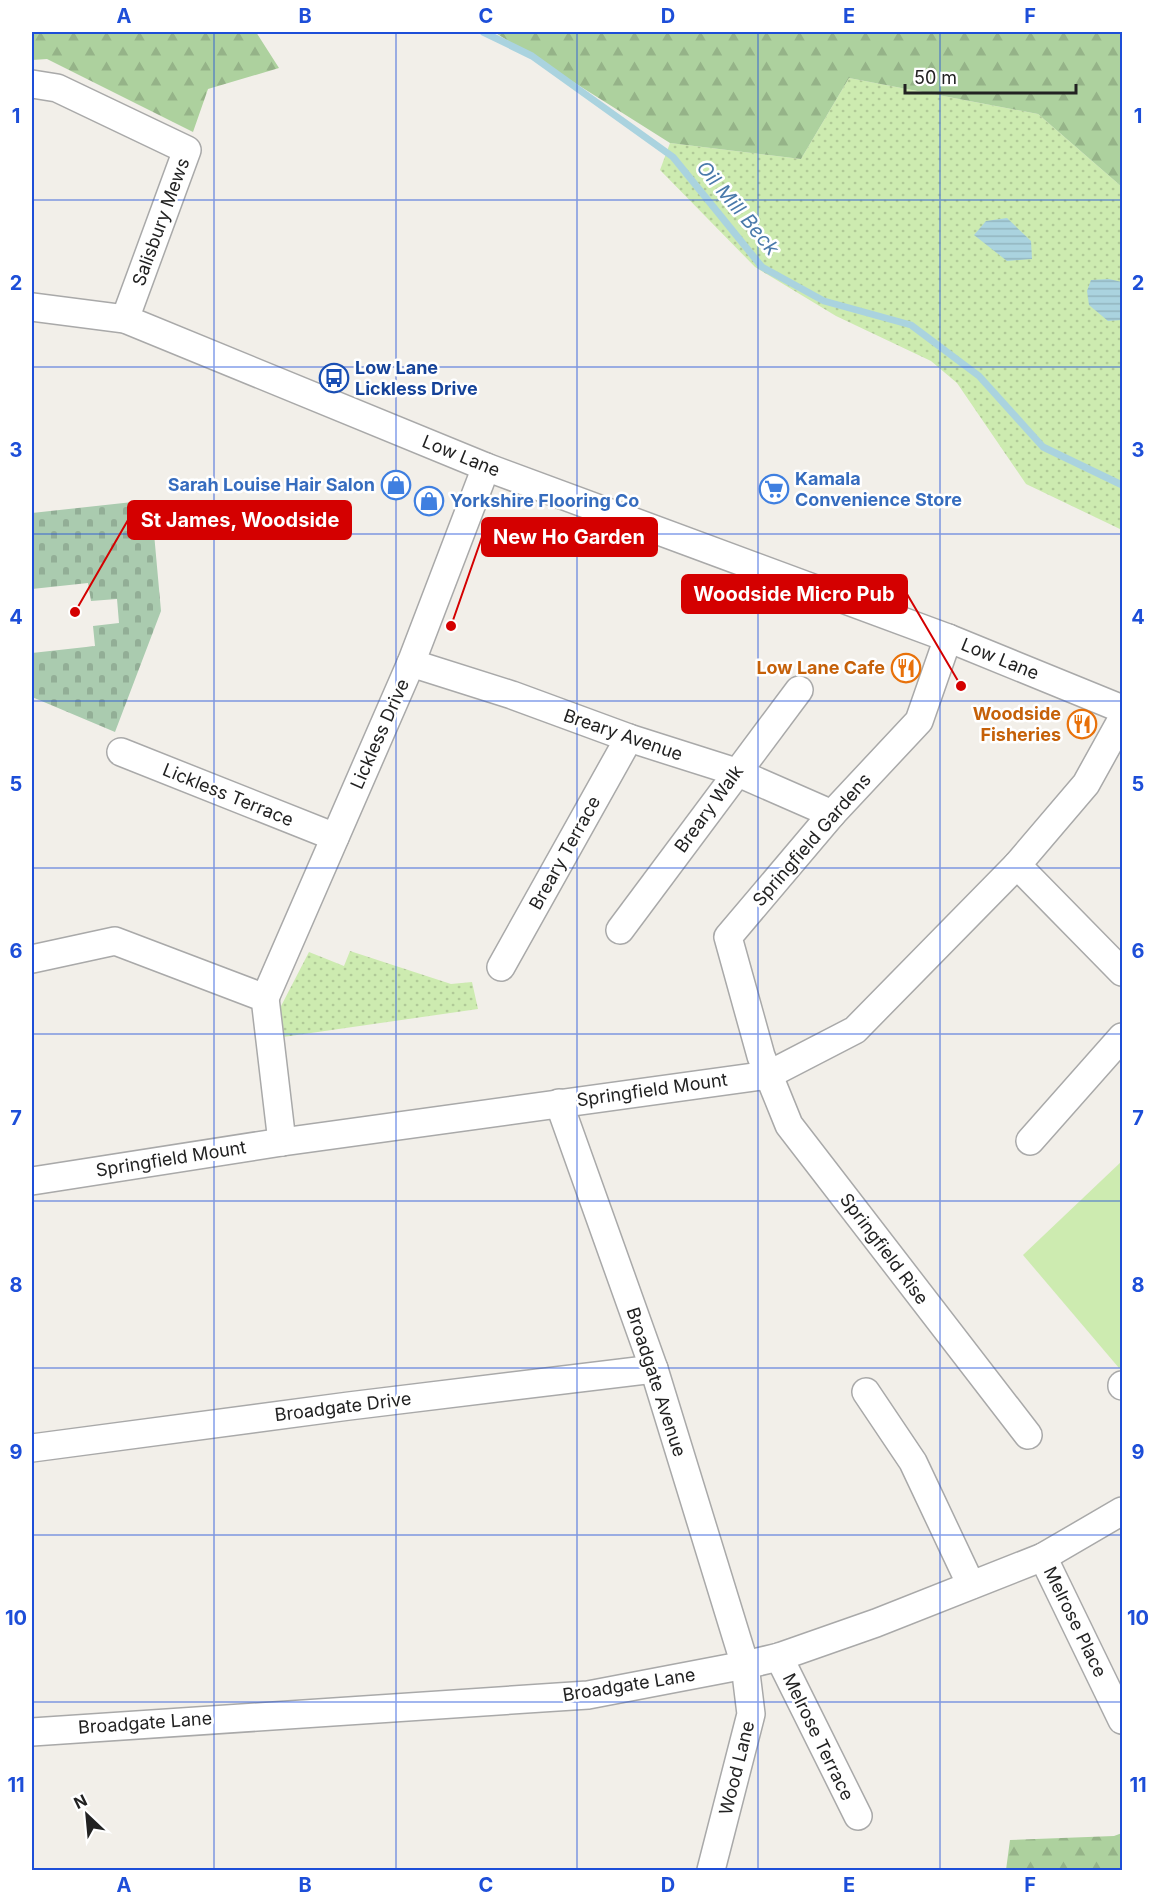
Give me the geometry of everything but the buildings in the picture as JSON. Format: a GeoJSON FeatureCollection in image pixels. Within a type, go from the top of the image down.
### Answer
{"type":"FeatureCollection","features":[{"type":"Feature","properties":{"kind":"street","name":"Salisbury Mews"},"geometry":{"type":"LineString","coordinates":[[32,84],[57,88],[187,150],[125,319]]}},
{"type":"Feature","properties":{"kind":"street","name":"Low Lane"},"geometry":{"type":"LineString","coordinates":[[32,308],[125,319],[486,466],[948,638],[1122,709]]}},
{"type":"Feature","properties":{"kind":"street","name":"Lickless Drive"},"geometry":{"type":"LineString","coordinates":[[265,998],[411,663],[486,466]]}},
{"type":"Feature","properties":{"kind":"street","name":"Springfield Gardens"},"geometry":{"type":"LineString","coordinates":[[764,1063],[728,937],[832,814],[919,721],[948,638]]}},
{"type":"Feature","properties":{"kind":"street","name":"Breary Avenue"},"geometry":{"type":"LineString","coordinates":[[411,663],[736,772],[832,814]]}},
{"type":"Feature","properties":{"kind":"street","name":"Breary Walk"},"geometry":{"type":"LineString","coordinates":[[620,930],[799,690]]}},
{"type":"Feature","properties":{"kind":"street","name":"Springfield Mount"},"geometry":{"type":"LineString","coordinates":[[32,1181],[282,1142],[559,1103],[764,1063],[855,1030],[1017,865],[1086,784],[1122,719]]}},
{"type":"Feature","properties":{"kind":"street","name":"Breary Terrace"},"geometry":{"type":"LineString","coordinates":[[501,967],[629,738]]}},
{"type":"Feature","properties":{"kind":"street","name":"Lickless Terrace"},"geometry":{"type":"LineString","coordinates":[[121,752],[335,837]]}},
{"type":"Feature","properties":{"kind":"street"},"geometry":{"type":"LineString","coordinates":[[1017,865],[1122,972]]}},
{"type":"Feature","properties":{"kind":"street"},"geometry":{"type":"LineString","coordinates":[[32,959],[115,941],[265,998],[282,1142]]}},
{"type":"Feature","properties":{"kind":"street"},"geometry":{"type":"LineString","coordinates":[[1030,1141],[1122,1037]]}},
{"type":"Feature","properties":{"kind":"street","name":"Springfield Rise"},"geometry":{"type":"LineString","coordinates":[[764,1063],[789,1125],[1028,1435]]}},
{"type":"Feature","properties":{"kind":"street","name":"Broadgate Avenue"},"geometry":{"type":"LineString","coordinates":[[559,1103],[654,1369],[745,1665]]}},
{"type":"Feature","properties":{"kind":"street","name":"Broadgate Drive"},"geometry":{"type":"LineString","coordinates":[[32,1448],[654,1369]]}},
{"type":"Feature","properties":{"kind":"street"},"geometry":{"type":"LineString","coordinates":[[866,1392],[913,1462],[971,1585]]}},
{"type":"Feature","properties":{"kind":"street","name":"Broadgate Lane"},"geometry":{"type":"LineString","coordinates":[[32,1732],[588,1695],[745,1665],[779,1658],[876,1623],[1042,1557],[1122,1511]]}},
{"type":"Feature","properties":{"kind":"street","name":"Melrose Place"},"geometry":{"type":"LineString","coordinates":[[1042,1557],[1122,1720]]}},
{"type":"Feature","properties":{"kind":"street","name":"Melrose Terrace"},"geometry":{"type":"LineString","coordinates":[[779,1658],[858,1816]]}},
{"type":"Feature","properties":{"kind":"street","name":"Wood Lane"},"geometry":{"type":"LineString","coordinates":[[711,1870],[751,1714],[745,1665]]}},
{"type":"Feature","properties":{"kind":"green space"},"geometry":{"type":"Polygon","coordinates":[[[32,32],[256,32],[279,68],[208,89],[193,132],[47,59],[32,60],[32,32]]]}},
{"type":"Feature","properties":{"kind":"green space"},"geometry":{"type":"Polygon","coordinates":[[[494,32],[1122,32],[1122,187],[1038,114],[849,78],[801,159],[670,143],[494,32]]]}},
{"type":"Feature","properties":{"kind":"green space"},"geometry":{"type":"Polygon","coordinates":[[[849,78],[1038,114],[1122,187],[1122,530],[1026,484],[957,383],[931,361],[836,316],[755,267],[660,170],[670,143],[801,159],[849,78]]]}},
{"type":"Feature","properties":{"kind":"green space"},"geometry":{"type":"Polygon","coordinates":[[[151,500],[161,611],[115,732],[32,697],[32,653],[95,646],[93,626],[119,623],[117,599],[91,601],[88,583],[32,589],[32,513],[151,500]]]}},
{"type":"Feature","properties":{"kind":"green space"},"geometry":{"type":"Polygon","coordinates":[[[350,951],[451,984],[472,982],[478,1009],[283,1037],[279,1010],[309,952],[344,966],[350,951]]]}},
{"type":"Feature","properties":{"kind":"green space"},"geometry":{"type":"Polygon","coordinates":[[[1122,1161],[1122,1365],[1119,1368],[1023,1255],[1122,1161]]]}},
{"type":"Feature","properties":{"kind":"green space"},"geometry":{"type":"Polygon","coordinates":[[[1122,1833],[1122,1870],[1006,1870],[1010,1840],[1114,1836],[1122,1833]]]}},
{"type":"Feature","properties":{"kind":"water"},"geometry":{"type":"Polygon","coordinates":[[[1007,218],[1031,241],[1032,259],[1007,261],[974,235],[986,221],[1007,218]]]}},
{"type":"Feature","properties":{"kind":"water"},"geometry":{"type":"Polygon","coordinates":[[[1109,279],[1122,282],[1122,320],[1108,321],[1089,305],[1087,291],[1091,280],[1109,279]]]}},
{"type":"Feature","properties":{"kind":"waterway","name":"Oil Mill Beck"},"geometry":{"type":"LineString","coordinates":[[483,32],[532,56],[673,157],[762,267],[824,301],[911,325],[979,376],[1043,447],[1122,485]]}},
{"type":"Feature","properties":{"kind":"place","name":"Low Lane Lickless Drive"},"geometry":{"type":"Point","coordinates":[334,378]}},
{"type":"Feature","properties":{"kind":"place","name":"Sarah Louise Hair Salon"},"geometry":{"type":"Point","coordinates":[396,485]}},
{"type":"Feature","properties":{"kind":"place","name":"Kamala Convenience Store"},"geometry":{"type":"Point","coordinates":[774,489]}},
{"type":"Feature","properties":{"kind":"place","name":"Yorkshire Flooring Co"},"geometry":{"type":"Point","coordinates":[429,501]}},
{"type":"Feature","properties":{"kind":"place","name":"St James, Woodside"},"geometry":{"type":"Point","coordinates":[75,612]}},
{"type":"Feature","properties":{"kind":"place","name":"New Ho Garden"},"geometry":{"type":"Point","coordinates":[451,626]}},
{"type":"Feature","properties":{"kind":"place","name":"Low Lane Cafe"},"geometry":{"type":"Point","coordinates":[906,668]}},
{"type":"Feature","properties":{"kind":"place","name":"Woodside Micro Pub"},"geometry":{"type":"Point","coordinates":[961,686]}},
{"type":"Feature","properties":{"kind":"place","name":"Woodside Fisheries"},"geometry":{"type":"Point","coordinates":[1082,724]}}]}
